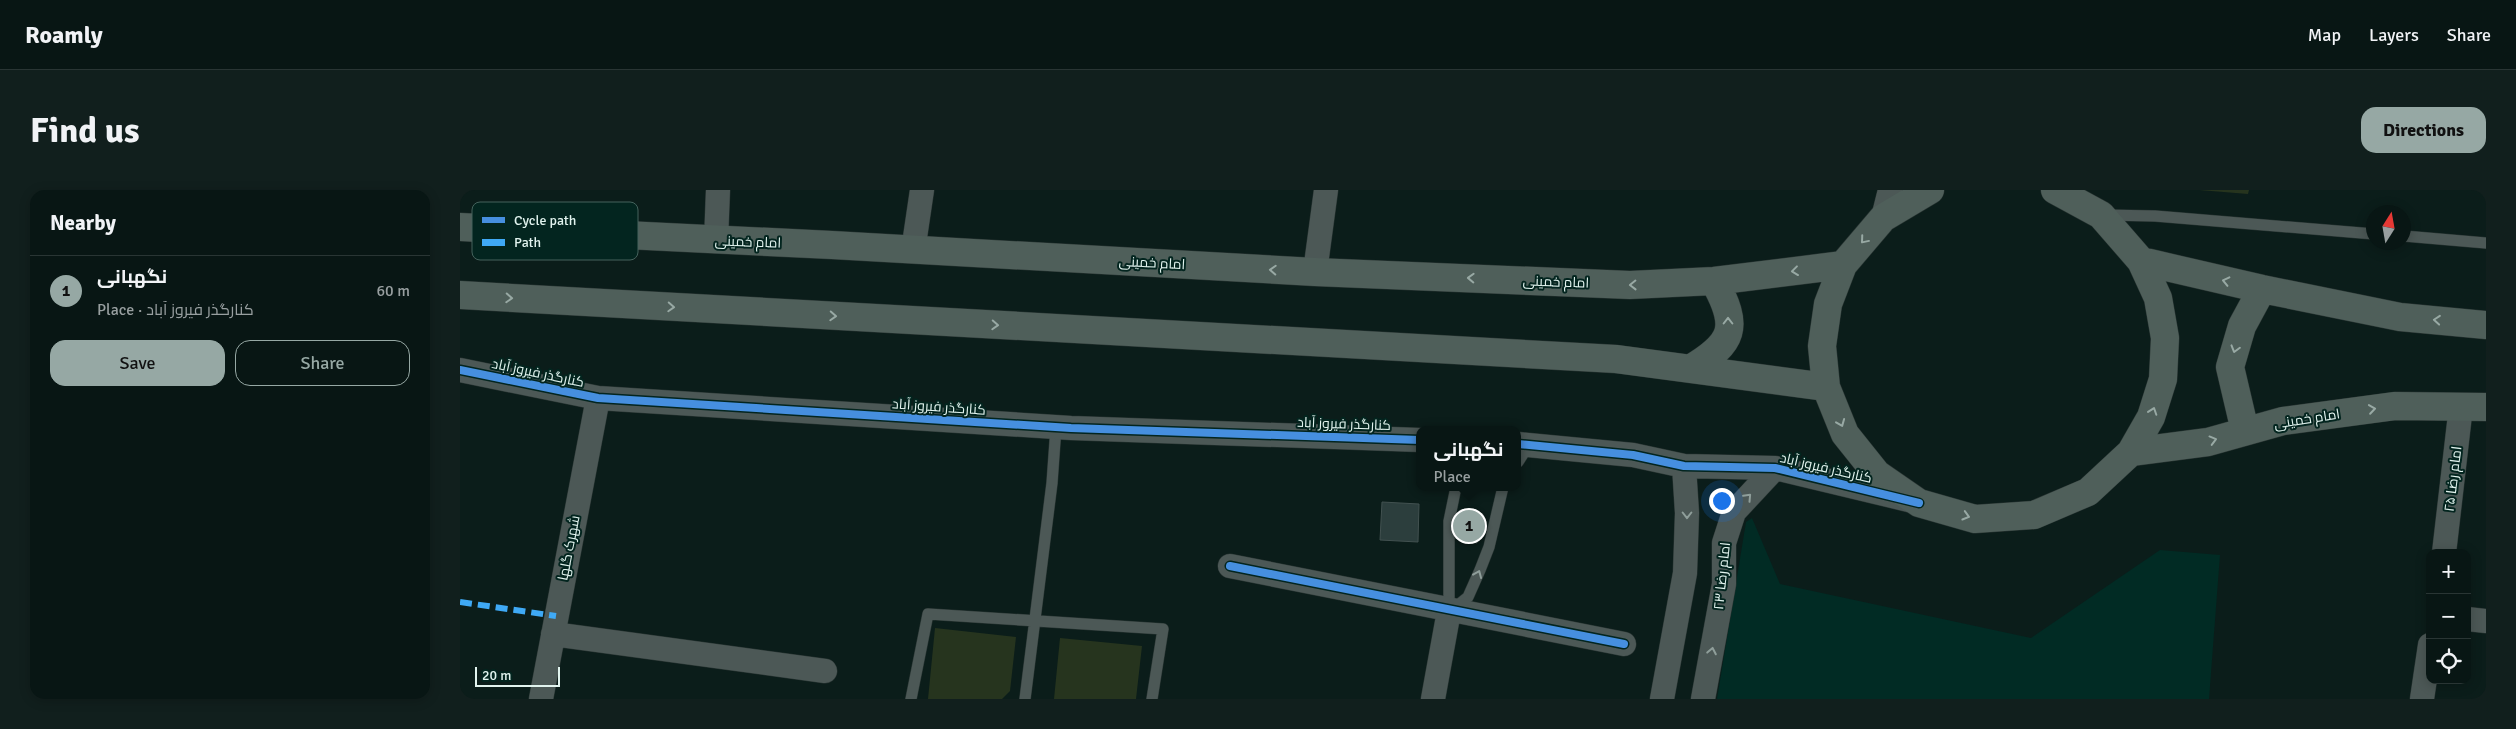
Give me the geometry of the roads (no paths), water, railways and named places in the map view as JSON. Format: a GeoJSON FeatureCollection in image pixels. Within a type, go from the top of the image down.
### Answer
{"type":"FeatureCollection","features":[{"type":"Feature","properties":{"kind":"main road"},"geometry":{"type":"LineString","coordinates":[[1930,190],[1883,218],[1843,265],[1828,304],[1825,320],[1822,346],[1826,387],[1845,434],[1877,474],[1919,503],[1975,519],[2034,515],[2088,492],[2131,452],[2151,417],[2160,386],[2165,338],[2158,298],[2141,261],[2101,215],[2055,190]]}},
{"type":"Feature","properties":{"kind":"main road","name":"امام خمینی"},"geometry":{"type":"LineString","coordinates":[[638,237],[832,245],[1315,272],[1630,285],[1714,281],[1843,265]]}},
{"type":"Feature","properties":{"kind":"main road"},"geometry":{"type":"LineString","coordinates":[[2141,261],[2262,289],[2400,317],[2486,325]]}},
{"type":"Feature","properties":{"kind":"main road"},"geometry":{"type":"LineString","coordinates":[[1690,369],[1715,354],[1728,336],[1728,311],[1714,281]]}},
{"type":"Feature","properties":{"kind":"main road"},"geometry":{"type":"LineString","coordinates":[[2245,431],[2230,367],[2242,326],[2262,289]]}},
{"type":"Feature","properties":{"kind":"main road"},"geometry":{"type":"LineString","coordinates":[[460,295],[1616,359],[1826,387]]}},
{"type":"Feature","properties":{"kind":"main road","name":"امام خمینی"},"geometry":{"type":"LineString","coordinates":[[2131,452],[2208,442],[2283,421],[2395,406],[2474,406]]}},
{"type":"Feature","properties":{"kind":"street"},"geometry":{"type":"LineString","coordinates":[[716,241],[718,190]]}},
{"type":"Feature","properties":{"kind":"street"},"geometry":{"type":"LineString","coordinates":[[913,251],[922,190]]}},
{"type":"Feature","properties":{"kind":"street"},"geometry":{"type":"LineString","coordinates":[[1315,272],[1326,190]]}},
{"type":"Feature","properties":{"kind":"street"},"geometry":{"type":"LineString","coordinates":[[1883,218],[1890,190]]}},
{"type":"Feature","properties":{"kind":"street"},"geometry":{"type":"LineString","coordinates":[[2081,190],[2101,215]]}},
{"type":"Feature","properties":{"kind":"street","name":"کنارگذر فیروز آباد"},"geometry":{"type":"LineString","coordinates":[[460,370],[598,398],[1056,427],[1416,440]]}},
{"type":"Feature","properties":{"kind":"street","name":"شهرک گلها"},"geometry":{"type":"LineString","coordinates":[[541,699],[598,398]]}},
{"type":"Feature","properties":{"kind":"street","name":"امام رضا ۲۵"},"geometry":{"type":"LineString","coordinates":[[2445,549],[2474,406]]}},
{"type":"Feature","properties":{"kind":"street","name":"کنارگذر فیروز آباد"},"geometry":{"type":"LineString","coordinates":[[1522,450],[1633,456],[1684,466],[1775,468],[1919,503]]}},
{"type":"Feature","properties":{"kind":"street"},"geometry":{"type":"LineString","coordinates":[[1662,699],[1685,572],[1687,513],[1684,466]]}},
{"type":"Feature","properties":{"kind":"street","name":"امام رضا ۲۳"},"geometry":{"type":"LineString","coordinates":[[1703,699],[1724,584],[1724,542],[1734,512],[1775,468]]}},
{"type":"Feature","properties":{"kind":"street"},"geometry":{"type":"LineString","coordinates":[[1230,566],[1449,611],[1624,644]]}},
{"type":"Feature","properties":{"kind":"street"},"geometry":{"type":"LineString","coordinates":[[1433,699],[1449,611]]}},
{"type":"Feature","properties":{"kind":"street"},"geometry":{"type":"LineString","coordinates":[[2471,619],[2486,621]]}},
{"type":"Feature","properties":{"kind":"street"},"geometry":{"type":"LineString","coordinates":[[553,634],[826,670]]}},
{"type":"Feature","properties":{"kind":"street"},"geometry":{"type":"LineString","coordinates":[[2422,699],[2426,672]]}},
{"type":"Feature","properties":{"kind":"lane"},"geometry":{"type":"LineString","coordinates":[[2101,215],[2155,216],[2366,233]]}},
{"type":"Feature","properties":{"kind":"lane"},"geometry":{"type":"LineString","coordinates":[[2411,237],[2486,243]]}},
{"type":"Feature","properties":{"kind":"lane"},"geometry":{"type":"LineString","coordinates":[[1025,699],[1052,483],[1056,427]]}},
{"type":"Feature","properties":{"kind":"lane"},"geometry":{"type":"LineString","coordinates":[[1449,611],[1449,521],[1455,491]]}},
{"type":"Feature","properties":{"kind":"lane"},"geometry":{"type":"LineString","coordinates":[[1449,611],[1468,597],[1480,570],[1489,546],[1502,491]]}},
{"type":"Feature","properties":{"kind":"lane"},"geometry":{"type":"LineString","coordinates":[[910,699],[928,614],[1163,629],[1152,699]]}},
{"type":"Feature","properties":{"kind":"place","name":"نگهبانی"},"geometry":{"type":"Point","coordinates":[1469,526]}}]}
